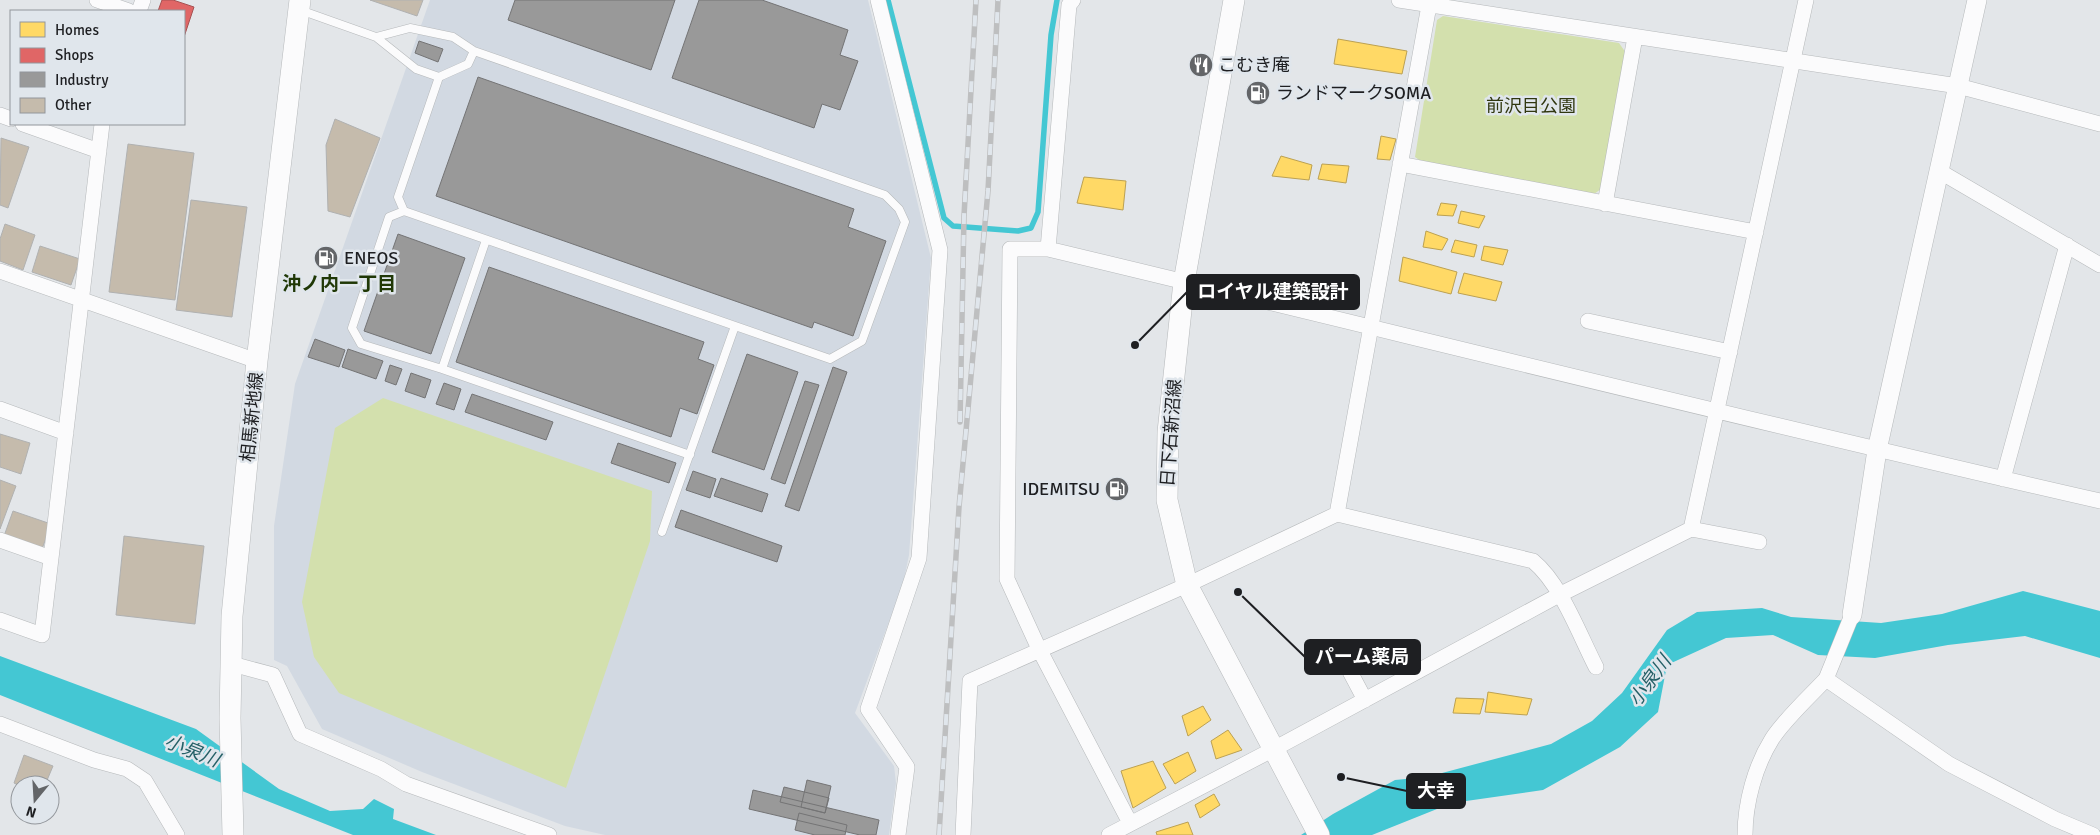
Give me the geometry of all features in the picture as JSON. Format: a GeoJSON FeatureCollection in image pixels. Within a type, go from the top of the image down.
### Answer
{"type":"FeatureCollection","features":[{"type":"Feature","properties":{"kind":"main road","name":"日下石新沼線"},"geometry":{"type":"LineString","coordinates":[[1234,0],[1184,282],[1168,432],[1167,500],[1187,585],[1272,750],[1319,835]]}},
{"type":"Feature","properties":{"kind":"main road","name":"相馬新地線"},"geometry":{"type":"LineString","coordinates":[[233,826],[230,718],[232,616],[257,362],[299,5]]}},
{"type":"Feature","properties":{"kind":"street"},"geometry":{"type":"LineString","coordinates":[[97,0],[126,10]]}},
{"type":"Feature","properties":{"kind":"street"},"geometry":{"type":"LineString","coordinates":[[878,0],[940,250],[919,558],[868,709],[907,767],[898,835]]}},
{"type":"Feature","properties":{"kind":"street"},"geometry":{"type":"LineString","coordinates":[[1048,249],[1069,5],[1073,0]]}},
{"type":"Feature","properties":{"kind":"street"},"geometry":{"type":"LineString","coordinates":[[1399,0],[1429,2],[1635,37],[1958,86],[2100,124]]}},
{"type":"Feature","properties":{"kind":"street"},"geometry":{"type":"LineString","coordinates":[[1691,529],[1806,0]]}},
{"type":"Feature","properties":{"kind":"street"},"geometry":{"type":"LineString","coordinates":[[1745,835],[1745,820],[1758,765],[1772,738],[1828,675],[1852,615],[1877,450],[1977,0]]}},
{"type":"Feature","properties":{"kind":"street"},"geometry":{"type":"LineString","coordinates":[[1337,514],[1429,2]]}},
{"type":"Feature","properties":{"kind":"street"},"geometry":{"type":"LineString","coordinates":[[1606,204],[1635,37]]}},
{"type":"Feature","properties":{"kind":"street"},"geometry":{"type":"LineString","coordinates":[[26,125],[99,150]]}},
{"type":"Feature","properties":{"kind":"street"},"geometry":{"type":"LineString","coordinates":[[0,620],[42,635],[102,125]]}},
{"type":"Feature","properties":{"kind":"street"},"geometry":{"type":"LineString","coordinates":[[1400,164],[1756,232]]}},
{"type":"Feature","properties":{"kind":"street"},"geometry":{"type":"LineString","coordinates":[[1939,171],[2100,265]]}},
{"type":"Feature","properties":{"kind":"street"},"geometry":{"type":"LineString","coordinates":[[2003,479],[2067,246]]}},
{"type":"Feature","properties":{"kind":"street"},"geometry":{"type":"LineString","coordinates":[[1130,823],[1040,649],[1007,578],[1010,249],[1048,249],[1877,450],[2100,501]]}},
{"type":"Feature","properties":{"kind":"street"},"geometry":{"type":"LineString","coordinates":[[0,271],[257,362]]}},
{"type":"Feature","properties":{"kind":"street"},"geometry":{"type":"LineString","coordinates":[[1588,321],[1730,352]]}},
{"type":"Feature","properties":{"kind":"street"},"geometry":{"type":"LineString","coordinates":[[0,409],[66,432]]}},
{"type":"Feature","properties":{"kind":"street"},"geometry":{"type":"LineString","coordinates":[[963,835],[970,681],[1187,585],[1337,514],[1532,561],[1544,570],[1596,667]]}},
{"type":"Feature","properties":{"kind":"street"},"geometry":{"type":"LineString","coordinates":[[1109,835],[1272,750],[1559,595],[1691,529],[1760,542]]}},
{"type":"Feature","properties":{"kind":"street"},"geometry":{"type":"LineString","coordinates":[[0,540],[51,558]]}},
{"type":"Feature","properties":{"kind":"street"},"geometry":{"type":"LineString","coordinates":[[1338,649],[1364,700]]}},
{"type":"Feature","properties":{"kind":"street"},"geometry":{"type":"LineString","coordinates":[[232,664],[273,675],[300,734],[380,768],[406,784],[549,835]]}},
{"type":"Feature","properties":{"kind":"street"},"geometry":{"type":"LineString","coordinates":[[1828,675],[1949,764],[2055,819],[2093,835]]}},
{"type":"Feature","properties":{"kind":"street"},"geometry":{"type":"LineString","coordinates":[[0,724],[94,760],[127,769],[145,781],[177,835]]}},
{"type":"Feature","properties":{"kind":"lane"},"geometry":{"type":"LineString","coordinates":[[299,5],[376,37],[416,68],[439,77],[468,64],[474,51]]}},
{"type":"Feature","properties":{"kind":"lane"},"geometry":{"type":"LineString","coordinates":[[376,37],[410,28],[453,37],[474,51],[886,195],[899,209],[905,222],[862,341],[830,359],[404,211],[389,217],[352,328],[361,344],[442,369],[690,455]]}},
{"type":"Feature","properties":{"kind":"lane"},"geometry":{"type":"LineString","coordinates":[[404,211],[398,197],[439,77]]}},
{"type":"Feature","properties":{"kind":"lane"},"geometry":{"type":"LineString","coordinates":[[442,369],[486,240]]}},
{"type":"Feature","properties":{"kind":"lane"},"geometry":{"type":"LineString","coordinates":[[662,532],[735,326]]}},
{"type":"Feature","properties":{"kind":"shaded area"},"geometry":{"type":"Polygon","coordinates":[[[430,0],[868,0],[931,258],[909,555],[903,584],[855,713],[894,766],[896,783],[889,835],[605,835],[565,826],[422,772],[322,729],[287,666],[274,660],[274,526],[295,384],[430,0]]]}},
{"type":"Feature","properties":{"kind":"green space","name":"前沢目公園"},"geometry":{"type":"Polygon","coordinates":[[[1443,16],[1619,43],[1626,53],[1601,189],[1594,194],[1422,162],[1415,157],[1437,20],[1443,16]]]}},
{"type":"Feature","properties":{"kind":"green space"},"geometry":{"type":"Polygon","coordinates":[[[383,398],[652,491],[650,541],[566,788],[339,693],[314,657],[302,602],[335,428],[383,398]]]}},
{"type":"Feature","properties":{"kind":"water","name":"小泉川"},"geometry":{"type":"Polygon","coordinates":[[[2023,591],[2100,611],[2100,658],[2025,636],[1948,645],[1875,658],[1818,655],[1773,635],[1726,638],[1667,665],[1658,712],[1620,747],[1543,790],[1452,803],[1372,835],[1301,835],[1333,814],[1395,780],[1427,777],[1551,744],[1592,721],[1622,693],[1667,630],[1697,612],[1762,608],[1791,617],[1881,623],[1942,614],[2023,591]]]}},
{"type":"Feature","properties":{"kind":"water","name":"小泉川"},"geometry":{"type":"Polygon","coordinates":[[[0,656],[196,729],[279,789],[330,811],[363,809],[374,799],[394,809],[393,819],[436,835],[353,835],[0,695],[0,656]]]}},
{"type":"Feature","properties":{"kind":"building: Homes"},"geometry":{"type":"Polygon","coordinates":[[[1338,39],[1407,51],[1402,74],[1334,64],[1338,39]]]}},
{"type":"Feature","properties":{"kind":"building: Homes"},"geometry":{"type":"Polygon","coordinates":[[[1381,136],[1396,139],[1390,160],[1377,159],[1381,136]]]}},
{"type":"Feature","properties":{"kind":"building: Homes"},"geometry":{"type":"Polygon","coordinates":[[[1281,156],[1312,165],[1309,180],[1272,176],[1281,156]]]}},
{"type":"Feature","properties":{"kind":"building: Homes"},"geometry":{"type":"Polygon","coordinates":[[[1322,164],[1349,166],[1346,183],[1318,179],[1322,164]]]}},
{"type":"Feature","properties":{"kind":"building: Homes"},"geometry":{"type":"Polygon","coordinates":[[[1084,177],[1126,181],[1123,210],[1077,203],[1084,177]]]}},
{"type":"Feature","properties":{"kind":"building: Homes"},"geometry":{"type":"Polygon","coordinates":[[[1441,203],[1457,205],[1453,216],[1437,215],[1441,203]]]}},
{"type":"Feature","properties":{"kind":"building: Homes"},"geometry":{"type":"Polygon","coordinates":[[[1461,211],[1485,216],[1479,228],[1458,223],[1461,211]]]}},
{"type":"Feature","properties":{"kind":"building: Homes"},"geometry":{"type":"Polygon","coordinates":[[[1426,231],[1448,239],[1442,250],[1423,247],[1426,231]]]}},
{"type":"Feature","properties":{"kind":"building: Homes"},"geometry":{"type":"Polygon","coordinates":[[[1455,240],[1477,245],[1474,257],[1451,252],[1455,240]]]}},
{"type":"Feature","properties":{"kind":"building: Homes"},"geometry":{"type":"Polygon","coordinates":[[[1484,246],[1508,250],[1503,265],[1481,260],[1484,246]]]}},
{"type":"Feature","properties":{"kind":"building: Homes"},"geometry":{"type":"Polygon","coordinates":[[[1403,257],[1457,272],[1451,294],[1399,281],[1403,257]]]}},
{"type":"Feature","properties":{"kind":"building: Homes"},"geometry":{"type":"Polygon","coordinates":[[[1464,273],[1502,282],[1496,301],[1458,293],[1464,273]]]}},
{"type":"Feature","properties":{"kind":"building: Homes"},"geometry":{"type":"Polygon","coordinates":[[[1488,692],[1532,699],[1527,715],[1485,712],[1488,692]]]}},
{"type":"Feature","properties":{"kind":"building: Homes"},"geometry":{"type":"Polygon","coordinates":[[[1456,698],[1484,699],[1480,714],[1453,713],[1456,698]]]}},
{"type":"Feature","properties":{"kind":"building: Homes"},"geometry":{"type":"Polygon","coordinates":[[[1203,706],[1211,720],[1188,736],[1182,716],[1203,706]]]}},
{"type":"Feature","properties":{"kind":"building: Homes"},"geometry":{"type":"Polygon","coordinates":[[[1228,730],[1242,750],[1216,759],[1211,741],[1228,730]]]}},
{"type":"Feature","properties":{"kind":"building: Homes"},"geometry":{"type":"Polygon","coordinates":[[[1188,752],[1196,771],[1175,784],[1163,764],[1188,752]]]}},
{"type":"Feature","properties":{"kind":"building: Homes"},"geometry":{"type":"Polygon","coordinates":[[[1153,761],[1166,788],[1133,808],[1121,771],[1153,761]]]}},
{"type":"Feature","properties":{"kind":"building: Homes"},"geometry":{"type":"Polygon","coordinates":[[[1214,794],[1220,805],[1200,818],[1195,805],[1214,794]]]}},
{"type":"Feature","properties":{"kind":"building: Homes"},"geometry":{"type":"Polygon","coordinates":[[[1188,822],[1193,835],[1157,835],[1156,832],[1188,822]]]}},
{"type":"Feature","properties":{"kind":"building: Shops"},"geometry":{"type":"Polygon","coordinates":[[[162,0],[173,0],[194,7],[185,34],[185,10],[158,10],[162,0]]]}},
{"type":"Feature","properties":{"kind":"building: Industry"},"geometry":{"type":"Polygon","coordinates":[[[515,0],[675,0],[651,70],[508,20],[515,0]]]}},
{"type":"Feature","properties":{"kind":"building: Industry"},"geometry":{"type":"Polygon","coordinates":[[[699,0],[762,0],[848,30],[840,55],[858,61],[840,110],[822,104],[814,128],[672,78],[699,0]]]}},
{"type":"Feature","properties":{"kind":"building: Industry"},"geometry":{"type":"Polygon","coordinates":[[[419,41],[443,49],[438,62],[415,53],[419,41]]]}},
{"type":"Feature","properties":{"kind":"building: Industry"},"geometry":{"type":"Polygon","coordinates":[[[478,77],[854,209],[848,227],[886,241],[853,336],[814,322],[812,328],[436,196],[478,77]]]}},
{"type":"Feature","properties":{"kind":"building: Industry"},"geometry":{"type":"Polygon","coordinates":[[[398,234],[465,258],[431,354],[364,331],[398,234]]]}},
{"type":"Feature","properties":{"kind":"building: Industry"},"geometry":{"type":"Polygon","coordinates":[[[489,267],[704,342],[698,359],[714,365],[697,414],[680,408],[671,437],[456,362],[489,267]]]}},
{"type":"Feature","properties":{"kind":"building: Industry"},"geometry":{"type":"Polygon","coordinates":[[[315,339],[345,350],[339,367],[308,357],[315,339]]]}},
{"type":"Feature","properties":{"kind":"building: Industry"},"geometry":{"type":"Polygon","coordinates":[[[348,349],[383,361],[376,379],[342,367],[348,349]]]}},
{"type":"Feature","properties":{"kind":"building: Industry"},"geometry":{"type":"Polygon","coordinates":[[[747,354],[798,372],[764,470],[712,452],[747,354]]]}},
{"type":"Feature","properties":{"kind":"building: Industry"},"geometry":{"type":"Polygon","coordinates":[[[390,365],[402,369],[396,385],[385,381],[390,365]]]}},
{"type":"Feature","properties":{"kind":"building: Industry"},"geometry":{"type":"Polygon","coordinates":[[[833,367],[847,372],[799,511],[785,506],[833,367]]]}},
{"type":"Feature","properties":{"kind":"building: Industry"},"geometry":{"type":"Polygon","coordinates":[[[411,373],[431,380],[425,398],[405,391],[411,373]]]}},
{"type":"Feature","properties":{"kind":"building: Industry"},"geometry":{"type":"Polygon","coordinates":[[[805,381],[819,385],[785,484],[771,479],[805,381]]]}},
{"type":"Feature","properties":{"kind":"building: Industry"},"geometry":{"type":"Polygon","coordinates":[[[444,383],[461,389],[454,410],[436,404],[444,383]]]}},
{"type":"Feature","properties":{"kind":"building: Industry"},"geometry":{"type":"Polygon","coordinates":[[[472,394],[553,422],[546,440],[465,412],[472,394]]]}},
{"type":"Feature","properties":{"kind":"building: Industry"},"geometry":{"type":"Polygon","coordinates":[[[618,443],[676,463],[669,483],[611,463],[618,443]]]}},
{"type":"Feature","properties":{"kind":"building: Industry"},"geometry":{"type":"Polygon","coordinates":[[[693,471],[716,479],[710,498],[686,490],[693,471]]]}},
{"type":"Feature","properties":{"kind":"building: Industry"},"geometry":{"type":"Polygon","coordinates":[[[721,478],[768,494],[762,512],[714,496],[721,478]]]}},
{"type":"Feature","properties":{"kind":"building: Industry"},"geometry":{"type":"Polygon","coordinates":[[[681,510],[782,546],[777,562],[675,527],[681,510]]]}},
{"type":"Feature","properties":{"kind":"building: Industry"},"geometry":{"type":"Polygon","coordinates":[[[807,780],[831,786],[825,813],[801,807],[807,780]]]}},
{"type":"Feature","properties":{"kind":"building: Industry"},"geometry":{"type":"Polygon","coordinates":[[[784,787],[829,798],[825,813],[780,802],[784,787]]]}},
{"type":"Feature","properties":{"kind":"building: Industry"},"geometry":{"type":"Polygon","coordinates":[[[753,790],[879,820],[876,835],[860,835],[749,809],[753,790]]]}},
{"type":"Feature","properties":{"kind":"building: Industry"},"geometry":{"type":"Polygon","coordinates":[[[799,813],[847,825],[845,835],[815,835],[795,830],[799,813]]]}},
{"type":"Feature","properties":{"kind":"building: Other"},"geometry":{"type":"Polygon","coordinates":[[[370,0],[423,0],[417,16],[370,0]]]}},
{"type":"Feature","properties":{"kind":"building: Other"},"geometry":{"type":"Polygon","coordinates":[[[335,119],[380,138],[350,217],[328,211],[326,145],[335,119]]]}},
{"type":"Feature","properties":{"kind":"building: Other"},"geometry":{"type":"Polygon","coordinates":[[[1,138],[29,147],[8,208],[0,205],[1,138]]]}},
{"type":"Feature","properties":{"kind":"building: Other"},"geometry":{"type":"Polygon","coordinates":[[[128,144],[194,153],[175,300],[109,292],[128,144]]]}},
{"type":"Feature","properties":{"kind":"building: Other"},"geometry":{"type":"Polygon","coordinates":[[[191,200],[247,207],[232,317],[176,310],[191,200]]]}},
{"type":"Feature","properties":{"kind":"building: Other"},"geometry":{"type":"Polygon","coordinates":[[[5,224],[35,235],[23,270],[0,261],[0,239],[5,224]]]}},
{"type":"Feature","properties":{"kind":"building: Other"},"geometry":{"type":"Polygon","coordinates":[[[40,246],[80,259],[71,285],[32,272],[40,246]]]}},
{"type":"Feature","properties":{"kind":"building: Other"},"geometry":{"type":"Polygon","coordinates":[[[0,434],[30,443],[21,474],[0,467],[0,434]]]}},
{"type":"Feature","properties":{"kind":"building: Other"},"geometry":{"type":"Polygon","coordinates":[[[0,480],[16,486],[0,529],[0,480]]]}},
{"type":"Feature","properties":{"kind":"building: Other"},"geometry":{"type":"Polygon","coordinates":[[[13,511],[51,524],[42,549],[4,536],[13,511]]]}},
{"type":"Feature","properties":{"kind":"building: Other"},"geometry":{"type":"Polygon","coordinates":[[[124,536],[204,546],[195,624],[116,615],[124,536]]]}},
{"type":"Feature","properties":{"kind":"building: Other"},"geometry":{"type":"Polygon","coordinates":[[[24,755],[53,766],[49,775],[17,775],[24,755]]]}},
{"type":"Feature","properties":{"kind":"waterway"},"geometry":{"type":"LineString","coordinates":[[888,0],[944,218],[953,226],[1018,231],[1031,228],[1038,212],[1051,35],[1057,0]]}},
{"type":"Feature","properties":{"kind":"railway"},"geometry":{"type":"LineString","coordinates":[[960,422],[964,216],[976,0]]}},
{"type":"Feature","properties":{"kind":"railway"},"geometry":{"type":"LineString","coordinates":[[939,835],[959,507],[988,191],[998,0]]}},
{"type":"Feature","properties":{"kind":"place","name":"こむき庵"},"geometry":{"type":"Point","coordinates":[1201,65]}},
{"type":"Feature","properties":{"kind":"place","name":"ランドマークSOMA"},"geometry":{"type":"Point","coordinates":[1258,93]}},
{"type":"Feature","properties":{"kind":"place","name":"ENEOS"},"geometry":{"type":"Point","coordinates":[326,258]}},
{"type":"Feature","properties":{"kind":"place","name":"ロイヤル建築設計"},"geometry":{"type":"Point","coordinates":[1135,345]}},
{"type":"Feature","properties":{"kind":"place","name":"IDEMITSU"},"geometry":{"type":"Point","coordinates":[1117,489]}},
{"type":"Feature","properties":{"kind":"place","name":"パーム薬局"},"geometry":{"type":"Point","coordinates":[1238,592]}},
{"type":"Feature","properties":{"kind":"place","name":"大幸"},"geometry":{"type":"Point","coordinates":[1341,777]}},
{"type":"Feature","properties":{"kind":"district","name":"沖ノ内一丁目"},"geometry":{"type":"Point","coordinates":[339,284]}}]}
